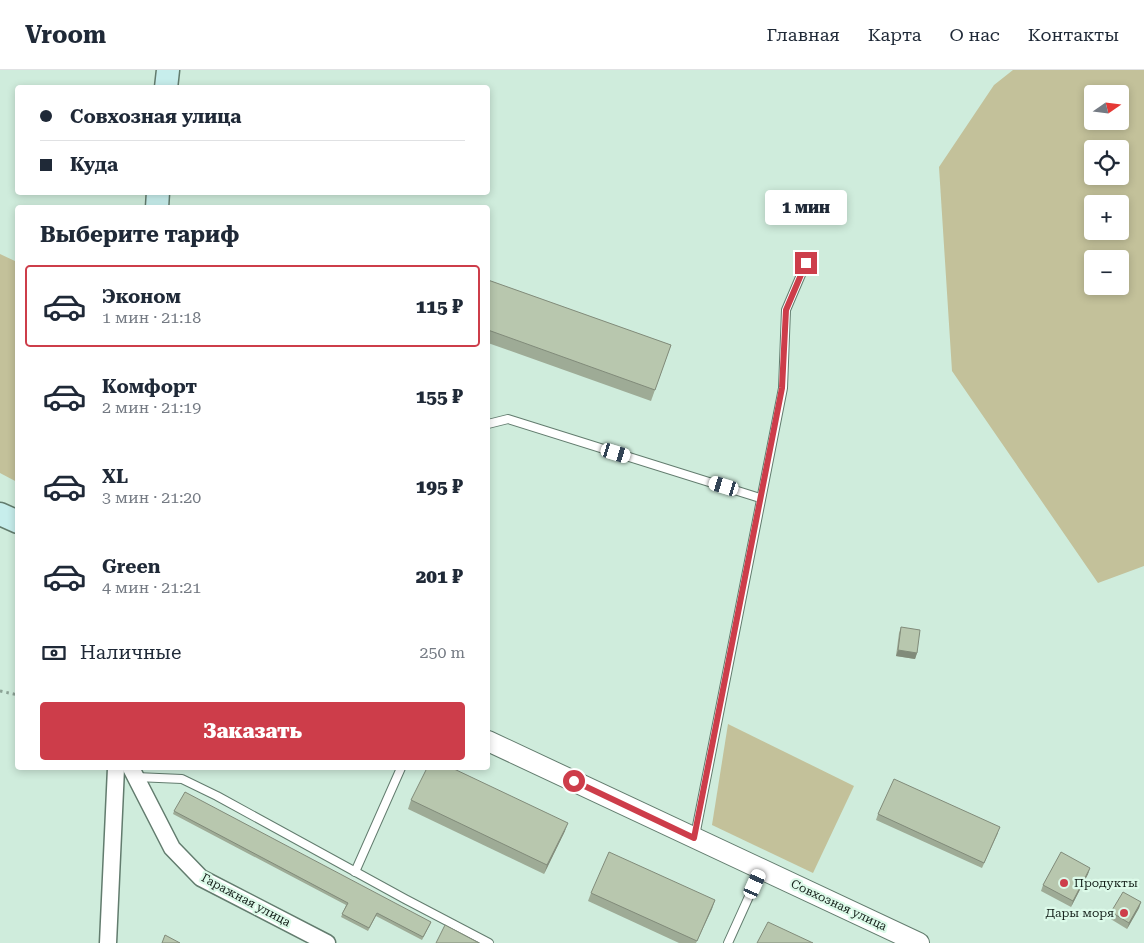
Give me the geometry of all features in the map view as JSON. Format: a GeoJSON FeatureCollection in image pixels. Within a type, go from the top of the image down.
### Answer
{"type":"FeatureCollection","features":[{"type":"Feature","properties":{"kind":"main road"},"geometry":{"type":"LineString","coordinates":[[166,85],[168,70]]}},
{"type":"Feature","properties":{"kind":"main road"},"geometry":{"type":"LineString","coordinates":[[0,514],[15,521]]}},
{"type":"Feature","properties":{"kind":"street","name":"Совхозная улица"},"geometry":{"type":"LineString","coordinates":[[490,742],[762,869],[897,938],[919,943]]}},
{"type":"Feature","properties":{"kind":"street"},"geometry":{"type":"LineString","coordinates":[[108,943],[116,770]]}},
{"type":"Feature","properties":{"kind":"street","name":"Гаражная улица"},"geometry":{"type":"LineString","coordinates":[[133,772],[172,848],[201,878],[327,943]]}},
{"type":"Feature","properties":{"kind":"lane"},"geometry":{"type":"LineString","coordinates":[[694,838],[782,388],[786,310],[806,263]]}},
{"type":"Feature","properties":{"kind":"lane"},"geometry":{"type":"LineString","coordinates":[[490,424],[508,419],[760,498]]}},
{"type":"Feature","properties":{"kind":"lane"},"geometry":{"type":"LineString","coordinates":[[355,872],[400,770]]}},
{"type":"Feature","properties":{"kind":"lane"},"geometry":{"type":"LineString","coordinates":[[133,772],[182,779],[218,796],[489,943]]}},
{"type":"Feature","properties":{"kind":"lane"},"geometry":{"type":"LineString","coordinates":[[728,943],[762,869]]}},
{"type":"Feature","properties":{"kind":"path"},"geometry":{"type":"LineString","coordinates":[[0,691],[15,694]]}},
{"type":"Feature","properties":{"kind":"shaded area"},"geometry":{"type":"Polygon","coordinates":[[[1013,70],[1144,70],[1144,566],[1098,583],[952,371],[939,167],[994,85],[1013,70]]]}},
{"type":"Feature","properties":{"kind":"shaded area"},"geometry":{"type":"Polygon","coordinates":[[[0,254],[15,261],[15,481],[0,473],[0,254]]]}},
{"type":"Feature","properties":{"kind":"shaded area"},"geometry":{"type":"Polygon","coordinates":[[[728,724],[854,786],[813,873],[712,825],[728,724]]]}},
{"type":"Feature","properties":{"kind":"building"},"geometry":{"type":"Polygon","coordinates":[[[490,281],[671,345],[655,390],[490,331],[490,281]]]}},
{"type":"Feature","properties":{"kind":"building"},"geometry":{"type":"Polygon","coordinates":[[[901,627],[920,630],[917,653],[898,650],[901,627]]]}},
{"type":"Feature","properties":{"kind":"building"},"geometry":{"type":"Polygon","coordinates":[[[426,770],[456,770],[568,823],[547,865],[411,800],[426,770]]]}},
{"type":"Feature","properties":{"kind":"building"},"geometry":{"type":"Polygon","coordinates":[[[894,779],[1000,827],[984,863],[878,814],[894,779]]]}},
{"type":"Feature","properties":{"kind":"building"},"geometry":{"type":"Polygon","coordinates":[[[185,792],[431,922],[423,937],[377,913],[369,928],[342,914],[348,903],[174,811],[185,792]]]}},
{"type":"Feature","properties":{"kind":"building"},"geometry":{"type":"Polygon","coordinates":[[[609,852],[715,900],[697,941],[591,893],[609,852]]]}},
{"type":"Feature","properties":{"kind":"building"},"geometry":{"type":"Polygon","coordinates":[[[1061,852],[1090,868],[1073,901],[1043,885],[1061,852]]]}},
{"type":"Feature","properties":{"kind":"building"},"geometry":{"type":"Polygon","coordinates":[[[1123,892],[1141,902],[1129,923],[1111,912],[1123,892]]]}},
{"type":"Feature","properties":{"kind":"building"},"geometry":{"type":"Polygon","coordinates":[[[768,922],[813,943],[757,943],[768,922]]]}},
{"type":"Feature","properties":{"kind":"building"},"geometry":{"type":"Polygon","coordinates":[[[445,925],[479,943],[436,943],[445,925]]]}},
{"type":"Feature","properties":{"kind":"building"},"geometry":{"type":"Polygon","coordinates":[[[165,935],[180,943],[162,943],[165,935]]]}},
{"type":"Feature","properties":{"kind":"place","name":"Продукты"},"geometry":{"type":"Point","coordinates":[1064,883]}},
{"type":"Feature","properties":{"kind":"place","name":"Дары моря"},"geometry":{"type":"Point","coordinates":[1124,913]}},
{"type":"Feature","properties":{"kind":"route"},"geometry":{"type":"LineString","coordinates":[[574,781],[694,838],[782,388],[786,310],[806,263]]}}]}
